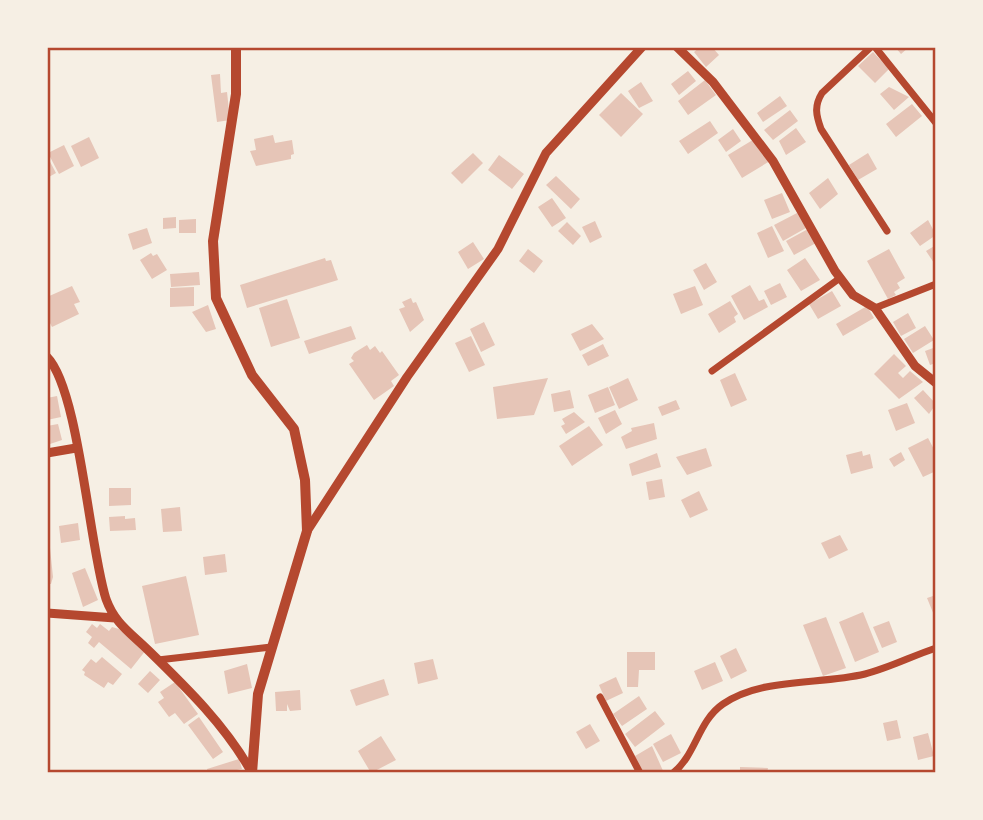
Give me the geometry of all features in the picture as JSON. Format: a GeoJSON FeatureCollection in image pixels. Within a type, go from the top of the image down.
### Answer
{"type":"FeatureCollection","features":[{"type":"Feature","properties":{"kind":"main road"},"geometry":{"type":"LineString","coordinates":[[236,47],[236,94],[213,241],[216,298],[253,375],[294,429],[305,480],[307,530],[258,694],[252,773]]}},
{"type":"Feature","properties":{"kind":"street"},"geometry":{"type":"LineString","coordinates":[[307,530],[407,377],[498,249],[546,153],[642,47]]}},
{"type":"Feature","properties":{"kind":"street"},"geometry":{"type":"LineString","coordinates":[[677,47],[713,82],[773,160],[840,278],[853,295],[875,308],[915,366],[936,383]]}},
{"type":"Feature","properties":{"kind":"street"},"geometry":{"type":"LineString","coordinates":[[887,231],[821,129],[816,116],[816,102],[822,93],[873,47],[936,123]]}},
{"type":"Feature","properties":{"kind":"street"},"geometry":{"type":"LineString","coordinates":[[712,371],[840,278]]}},
{"type":"Feature","properties":{"kind":"street"},"geometry":{"type":"LineString","coordinates":[[875,308],[936,284]]}},
{"type":"Feature","properties":{"kind":"street"},"geometry":{"type":"LineString","coordinates":[[47,357],[56,365],[71,414],[95,551],[106,599],[118,625],[158,660],[232,738],[252,773]]}},
{"type":"Feature","properties":{"kind":"street"},"geometry":{"type":"LineString","coordinates":[[47,453],[76,448]]}},
{"type":"Feature","properties":{"kind":"street"},"geometry":{"type":"LineString","coordinates":[[47,613],[115,618]]}},
{"type":"Feature","properties":{"kind":"street"},"geometry":{"type":"LineString","coordinates":[[158,660],[271,647]]}},
{"type":"Feature","properties":{"kind":"street"},"geometry":{"type":"LineString","coordinates":[[673,773],[691,750],[711,715],[725,702],[761,689],[864,674],[936,648]]}},
{"type":"Feature","properties":{"kind":"street"},"geometry":{"type":"LineString","coordinates":[[600,697],[640,773]]}},
{"type":"Feature","properties":{"kind":"building"},"geometry":{"type":"Polygon","coordinates":[[[700,47],[712,47],[719,55],[706,67],[694,52],[700,47]]]}},
{"type":"Feature","properties":{"kind":"building"},"geometry":{"type":"Polygon","coordinates":[[[895,47],[909,47],[901,54],[895,47]]]}},
{"type":"Feature","properties":{"kind":"building"},"geometry":{"type":"Polygon","coordinates":[[[873,52],[889,69],[875,83],[858,66],[873,52]]]}},
{"type":"Feature","properties":{"kind":"building"},"geometry":{"type":"Polygon","coordinates":[[[688,71],[696,81],[679,95],[671,84],[688,71]]]}},
{"type":"Feature","properties":{"kind":"building"},"geometry":{"type":"Polygon","coordinates":[[[220,74],[221,93],[227,92],[230,120],[217,122],[211,75],[220,74]]]}},
{"type":"Feature","properties":{"kind":"building"},"geometry":{"type":"Polygon","coordinates":[[[705,80],[716,95],[688,115],[678,101],[705,80]]]}},
{"type":"Feature","properties":{"kind":"building"},"geometry":{"type":"Polygon","coordinates":[[[641,82],[653,101],[639,108],[628,91],[641,82]]]}},
{"type":"Feature","properties":{"kind":"building"},"geometry":{"type":"Polygon","coordinates":[[[889,87],[909,97],[894,110],[880,94],[889,87]]]}},
{"type":"Feature","properties":{"kind":"building"},"geometry":{"type":"Polygon","coordinates":[[[621,93],[643,114],[621,137],[599,115],[621,93]]]}},
{"type":"Feature","properties":{"kind":"building"},"geometry":{"type":"Polygon","coordinates":[[[780,96],[787,106],[763,122],[757,113],[780,96]]]}},
{"type":"Feature","properties":{"kind":"building"},"geometry":{"type":"Polygon","coordinates":[[[912,104],[922,116],[896,137],[886,124],[912,104]]]}},
{"type":"Feature","properties":{"kind":"building"},"geometry":{"type":"Polygon","coordinates":[[[790,110],[798,121],[773,140],[764,130],[790,110]]]}},
{"type":"Feature","properties":{"kind":"building"},"geometry":{"type":"Polygon","coordinates":[[[710,121],[718,133],[688,154],[679,141],[710,121]]]}},
{"type":"Feature","properties":{"kind":"building"},"geometry":{"type":"Polygon","coordinates":[[[796,128],[806,142],[786,155],[779,141],[796,128]]]}},
{"type":"Feature","properties":{"kind":"building"},"geometry":{"type":"Polygon","coordinates":[[[733,129],[741,141],[726,152],[718,140],[733,129]]]}},
{"type":"Feature","properties":{"kind":"building"},"geometry":{"type":"Polygon","coordinates":[[[273,135],[275,143],[292,140],[294,154],[291,159],[256,166],[250,151],[256,150],[254,139],[273,135]]]}},
{"type":"Feature","properties":{"kind":"building"},"geometry":{"type":"Polygon","coordinates":[[[89,137],[99,158],[81,167],[71,146],[89,137]]]}},
{"type":"Feature","properties":{"kind":"building"},"geometry":{"type":"Polygon","coordinates":[[[756,138],[770,161],[742,178],[728,155],[756,138]]]}},
{"type":"Feature","properties":{"kind":"building"},"geometry":{"type":"Polygon","coordinates":[[[64,145],[74,166],[59,174],[48,153],[64,145]]]}},
{"type":"Feature","properties":{"kind":"building"},"geometry":{"type":"Polygon","coordinates":[[[473,153],[483,163],[462,184],[451,173],[473,153]]]}},
{"type":"Feature","properties":{"kind":"building"},"geometry":{"type":"Polygon","coordinates":[[[868,153],[877,169],[858,180],[849,165],[868,153]]]}},
{"type":"Feature","properties":{"kind":"building"},"geometry":{"type":"Polygon","coordinates":[[[499,155],[524,174],[512,189],[488,170],[499,155]]]}},
{"type":"Feature","properties":{"kind":"building"},"geometry":{"type":"Polygon","coordinates":[[[47,156],[56,173],[47,178],[47,156]]]}},
{"type":"Feature","properties":{"kind":"building"},"geometry":{"type":"Polygon","coordinates":[[[556,176],[580,199],[571,209],[546,185],[556,176]]]}},
{"type":"Feature","properties":{"kind":"building"},"geometry":{"type":"Polygon","coordinates":[[[828,178],[838,194],[820,209],[809,193],[828,178]]]}},
{"type":"Feature","properties":{"kind":"building"},"geometry":{"type":"Polygon","coordinates":[[[782,193],[790,212],[772,219],[764,200],[782,193]]]}},
{"type":"Feature","properties":{"kind":"building"},"geometry":{"type":"Polygon","coordinates":[[[552,198],[566,218],[552,227],[538,207],[552,198]]]}},
{"type":"Feature","properties":{"kind":"building"},"geometry":{"type":"Polygon","coordinates":[[[797,213],[806,228],[783,241],[774,225],[797,213]]]}},
{"type":"Feature","properties":{"kind":"building"},"geometry":{"type":"Polygon","coordinates":[[[176,217],[176,228],[163,229],[163,218],[176,217]]]}},
{"type":"Feature","properties":{"kind":"building"},"geometry":{"type":"Polygon","coordinates":[[[196,219],[196,233],[179,233],[179,220],[196,219]]]}},
{"type":"Feature","properties":{"kind":"building"},"geometry":{"type":"Polygon","coordinates":[[[928,220],[936,235],[920,246],[910,233],[928,220]]]}},
{"type":"Feature","properties":{"kind":"building"},"geometry":{"type":"Polygon","coordinates":[[[595,221],[602,237],[590,243],[582,227],[595,221]]]}},
{"type":"Feature","properties":{"kind":"building"},"geometry":{"type":"Polygon","coordinates":[[[567,222],[581,236],[573,245],[558,231],[567,222]]]}},
{"type":"Feature","properties":{"kind":"building"},"geometry":{"type":"Polygon","coordinates":[[[772,226],[784,251],[768,258],[757,233],[772,226]]]}},
{"type":"Feature","properties":{"kind":"building"},"geometry":{"type":"Polygon","coordinates":[[[147,228],[152,243],[133,250],[128,234],[147,228]]]}},
{"type":"Feature","properties":{"kind":"building"},"geometry":{"type":"Polygon","coordinates":[[[808,229],[816,243],[794,255],[786,241],[808,229]]]}},
{"type":"Feature","properties":{"kind":"building"},"geometry":{"type":"Polygon","coordinates":[[[473,242],[484,259],[468,269],[458,252],[473,242]]]}},
{"type":"Feature","properties":{"kind":"building"},"geometry":{"type":"Polygon","coordinates":[[[936,245],[936,266],[926,251],[936,245]]]}},
{"type":"Feature","properties":{"kind":"building"},"geometry":{"type":"Polygon","coordinates":[[[528,249],[543,261],[534,273],[519,261],[528,249]]]}},
{"type":"Feature","properties":{"kind":"building"},"geometry":{"type":"Polygon","coordinates":[[[889,249],[905,278],[897,283],[900,288],[894,292],[896,295],[888,299],[867,261],[889,249]]]}},
{"type":"Feature","properties":{"kind":"building"},"geometry":{"type":"Polygon","coordinates":[[[151,253],[153,256],[157,254],[167,270],[152,279],[140,260],[151,253]]]}},
{"type":"Feature","properties":{"kind":"building"},"geometry":{"type":"Polygon","coordinates":[[[325,258],[326,261],[331,260],[338,280],[247,308],[240,285],[325,258]]]}},
{"type":"Feature","properties":{"kind":"building"},"geometry":{"type":"Polygon","coordinates":[[[805,258],[820,280],[801,291],[787,270],[805,258]]]}},
{"type":"Feature","properties":{"kind":"building"},"geometry":{"type":"Polygon","coordinates":[[[706,263],[717,282],[704,290],[693,270],[706,263]]]}},
{"type":"Feature","properties":{"kind":"building"},"geometry":{"type":"Polygon","coordinates":[[[199,272],[200,285],[171,287],[170,274],[199,272]]]}},
{"type":"Feature","properties":{"kind":"building"},"geometry":{"type":"Polygon","coordinates":[[[780,283],[787,297],[771,305],[764,291],[780,283]]]}},
{"type":"Feature","properties":{"kind":"building"},"geometry":{"type":"Polygon","coordinates":[[[750,285],[759,301],[764,299],[768,307],[744,320],[731,296],[750,285]]]}},
{"type":"Feature","properties":{"kind":"building"},"geometry":{"type":"Polygon","coordinates":[[[72,286],[80,302],[74,304],[79,314],[52,327],[47,317],[47,297],[72,286]]]}},
{"type":"Feature","properties":{"kind":"building"},"geometry":{"type":"Polygon","coordinates":[[[695,286],[703,305],[681,314],[673,294],[695,286]]]}},
{"type":"Feature","properties":{"kind":"building"},"geometry":{"type":"Polygon","coordinates":[[[194,287],[194,306],[170,307],[170,288],[194,287]]]}},
{"type":"Feature","properties":{"kind":"building"},"geometry":{"type":"Polygon","coordinates":[[[832,291],[841,306],[818,319],[809,304],[832,291]]]}},
{"type":"Feature","properties":{"kind":"building"},"geometry":{"type":"Polygon","coordinates":[[[411,298],[413,303],[416,302],[424,320],[410,332],[399,309],[405,307],[402,302],[411,298]]]}},
{"type":"Feature","properties":{"kind":"building"},"geometry":{"type":"Polygon","coordinates":[[[287,299],[300,338],[271,347],[259,308],[287,299]]]}},
{"type":"Feature","properties":{"kind":"building"},"geometry":{"type":"Polygon","coordinates":[[[730,301],[738,314],[734,317],[736,322],[719,333],[708,314],[730,301]]]}},
{"type":"Feature","properties":{"kind":"building"},"geometry":{"type":"Polygon","coordinates":[[[208,305],[216,329],[206,332],[192,312],[208,305]]]}},
{"type":"Feature","properties":{"kind":"building"},"geometry":{"type":"Polygon","coordinates":[[[867,306],[874,318],[843,336],[836,324],[867,306]]]}},
{"type":"Feature","properties":{"kind":"building"},"geometry":{"type":"Polygon","coordinates":[[[908,313],[916,328],[901,336],[893,322],[908,313]]]}},
{"type":"Feature","properties":{"kind":"building"},"geometry":{"type":"Polygon","coordinates":[[[484,322],[495,345],[481,352],[470,329],[484,322]]]}},
{"type":"Feature","properties":{"kind":"building"},"geometry":{"type":"Polygon","coordinates":[[[592,324],[604,339],[580,351],[571,334],[592,324]]]}},
{"type":"Feature","properties":{"kind":"building"},"geometry":{"type":"Polygon","coordinates":[[[351,326],[356,339],[309,354],[304,341],[351,326]]]}},
{"type":"Feature","properties":{"kind":"building"},"geometry":{"type":"Polygon","coordinates":[[[925,326],[934,340],[913,353],[904,339],[925,326]]]}},
{"type":"Feature","properties":{"kind":"building"},"geometry":{"type":"Polygon","coordinates":[[[471,336],[485,365],[469,372],[455,343],[471,336]]]}},
{"type":"Feature","properties":{"kind":"building"},"geometry":{"type":"Polygon","coordinates":[[[603,344],[609,356],[588,366],[582,355],[603,344]]]}},
{"type":"Feature","properties":{"kind":"building"},"geometry":{"type":"Polygon","coordinates":[[[367,345],[370,350],[375,346],[380,353],[382,351],[399,375],[391,381],[394,386],[374,400],[349,364],[354,361],[351,358],[354,353],[367,345]]]}},
{"type":"Feature","properties":{"kind":"building"},"geometry":{"type":"Polygon","coordinates":[[[936,347],[936,363],[930,365],[925,351],[936,347]]]}},
{"type":"Feature","properties":{"kind":"building"},"geometry":{"type":"Polygon","coordinates":[[[894,354],[906,366],[898,373],[903,378],[910,371],[923,382],[899,399],[874,374],[894,354]]]}},
{"type":"Feature","properties":{"kind":"building"},"geometry":{"type":"Polygon","coordinates":[[[735,373],[747,400],[731,407],[720,380],[735,373]]]}},
{"type":"Feature","properties":{"kind":"building"},"geometry":{"type":"Polygon","coordinates":[[[548,378],[534,415],[497,419],[493,387],[548,378]]]}},
{"type":"Feature","properties":{"kind":"building"},"geometry":{"type":"Polygon","coordinates":[[[628,378],[638,400],[619,409],[609,387],[628,378]]]}},
{"type":"Feature","properties":{"kind":"building"},"geometry":{"type":"Polygon","coordinates":[[[608,387],[615,405],[595,413],[588,395],[608,387]]]}},
{"type":"Feature","properties":{"kind":"building"},"geometry":{"type":"Polygon","coordinates":[[[570,390],[574,408],[554,412],[551,394],[570,390]]]}},
{"type":"Feature","properties":{"kind":"building"},"geometry":{"type":"Polygon","coordinates":[[[923,390],[936,404],[929,414],[914,398],[923,390]]]}},
{"type":"Feature","properties":{"kind":"building"},"geometry":{"type":"Polygon","coordinates":[[[57,396],[61,417],[47,420],[47,398],[57,396]]]}},
{"type":"Feature","properties":{"kind":"building"},"geometry":{"type":"Polygon","coordinates":[[[676,400],[680,409],[662,416],[658,407],[676,400]]]}},
{"type":"Feature","properties":{"kind":"building"},"geometry":{"type":"Polygon","coordinates":[[[907,403],[915,423],[896,431],[888,410],[907,403]]]}},
{"type":"Feature","properties":{"kind":"building"},"geometry":{"type":"Polygon","coordinates":[[[615,410],[622,424],[606,434],[598,418],[615,410]]]}},
{"type":"Feature","properties":{"kind":"building"},"geometry":{"type":"Polygon","coordinates":[[[574,412],[585,422],[566,434],[561,426],[565,424],[562,419],[574,412]]]}},
{"type":"Feature","properties":{"kind":"building"},"geometry":{"type":"Polygon","coordinates":[[[654,423],[657,439],[626,449],[621,437],[632,431],[631,428],[654,423]]]}},
{"type":"Feature","properties":{"kind":"building"},"geometry":{"type":"Polygon","coordinates":[[[58,424],[62,440],[47,445],[47,426],[58,424]]]}},
{"type":"Feature","properties":{"kind":"building"},"geometry":{"type":"Polygon","coordinates":[[[589,426],[603,445],[572,466],[559,446],[589,426]]]}},
{"type":"Feature","properties":{"kind":"building"},"geometry":{"type":"Polygon","coordinates":[[[928,438],[936,453],[936,471],[923,477],[908,448],[928,438]]]}},
{"type":"Feature","properties":{"kind":"building"},"geometry":{"type":"Polygon","coordinates":[[[706,448],[712,466],[687,475],[676,457],[706,448]]]}},
{"type":"Feature","properties":{"kind":"building"},"geometry":{"type":"Polygon","coordinates":[[[862,451],[863,456],[870,454],[873,468],[851,474],[846,455],[862,451]]]}},
{"type":"Feature","properties":{"kind":"building"},"geometry":{"type":"Polygon","coordinates":[[[901,452],[905,460],[894,467],[889,459],[901,452]]]}},
{"type":"Feature","properties":{"kind":"building"},"geometry":{"type":"Polygon","coordinates":[[[657,453],[661,467],[632,476],[629,464],[657,453]]]}},
{"type":"Feature","properties":{"kind":"building"},"geometry":{"type":"Polygon","coordinates":[[[662,479],[665,497],[649,500],[646,482],[662,479]]]}},
{"type":"Feature","properties":{"kind":"building"},"geometry":{"type":"Polygon","coordinates":[[[109,488],[131,488],[131,505],[109,506],[109,488]]]}},
{"type":"Feature","properties":{"kind":"building"},"geometry":{"type":"Polygon","coordinates":[[[699,491],[708,510],[690,518],[681,500],[699,491]]]}},
{"type":"Feature","properties":{"kind":"building"},"geometry":{"type":"Polygon","coordinates":[[[180,507],[182,531],[163,532],[161,509],[180,507]]]}},
{"type":"Feature","properties":{"kind":"building"},"geometry":{"type":"Polygon","coordinates":[[[125,516],[125,519],[135,518],[136,530],[110,531],[109,517],[125,516]]]}},
{"type":"Feature","properties":{"kind":"building"},"geometry":{"type":"Polygon","coordinates":[[[78,523],[80,540],[61,543],[59,526],[78,523]]]}},
{"type":"Feature","properties":{"kind":"building"},"geometry":{"type":"Polygon","coordinates":[[[840,535],[848,550],[829,559],[821,543],[840,535]]]}},
{"type":"Feature","properties":{"kind":"building"},"geometry":{"type":"Polygon","coordinates":[[[47,548],[50,548],[53,577],[51,584],[47,584],[47,548]]]}},
{"type":"Feature","properties":{"kind":"building"},"geometry":{"type":"Polygon","coordinates":[[[225,554],[227,572],[205,575],[203,557],[225,554]]]}},
{"type":"Feature","properties":{"kind":"building"},"geometry":{"type":"Polygon","coordinates":[[[85,568],[98,600],[83,607],[72,573],[85,568]]]}},
{"type":"Feature","properties":{"kind":"building"},"geometry":{"type":"Polygon","coordinates":[[[186,576],[199,635],[155,644],[142,586],[186,576]]]}},
{"type":"Feature","properties":{"kind":"building"},"geometry":{"type":"Polygon","coordinates":[[[936,595],[936,620],[927,598],[936,595]]]}},
{"type":"Feature","properties":{"kind":"building"},"geometry":{"type":"Polygon","coordinates":[[[863,612],[879,652],[855,662],[839,622],[863,612]]]}},
{"type":"Feature","properties":{"kind":"building"},"geometry":{"type":"Polygon","coordinates":[[[826,617],[846,668],[823,676],[803,625],[826,617]]]}},
{"type":"Feature","properties":{"kind":"building"},"geometry":{"type":"Polygon","coordinates":[[[889,621],[897,642],[882,648],[873,627],[889,621]]]}},
{"type":"Feature","properties":{"kind":"building"},"geometry":{"type":"Polygon","coordinates":[[[92,624],[97,628],[100,624],[109,631],[112,627],[119,629],[146,650],[131,669],[99,642],[94,648],[88,643],[92,637],[86,632],[92,624]]]}},
{"type":"Feature","properties":{"kind":"building"},"geometry":{"type":"Polygon","coordinates":[[[736,648],[747,671],[731,679],[720,656],[736,648]]]}},
{"type":"Feature","properties":{"kind":"building"},"geometry":{"type":"Polygon","coordinates":[[[627,652],[655,652],[655,670],[639,670],[638,687],[627,687],[627,652]]]}},
{"type":"Feature","properties":{"kind":"building"},"geometry":{"type":"Polygon","coordinates":[[[102,657],[122,674],[113,685],[108,682],[104,688],[84,675],[82,670],[91,659],[96,663],[102,657]]]}},
{"type":"Feature","properties":{"kind":"building"},"geometry":{"type":"Polygon","coordinates":[[[433,659],[438,679],[418,684],[414,663],[433,659]]]}},
{"type":"Feature","properties":{"kind":"building"},"geometry":{"type":"Polygon","coordinates":[[[715,662],[723,681],[702,690],[694,671],[715,662]]]}},
{"type":"Feature","properties":{"kind":"building"},"geometry":{"type":"Polygon","coordinates":[[[247,664],[252,688],[228,694],[224,671],[247,664]]]}},
{"type":"Feature","properties":{"kind":"building"},"geometry":{"type":"Polygon","coordinates":[[[150,671],[160,680],[148,693],[138,684],[150,671]]]}},
{"type":"Feature","properties":{"kind":"building"},"geometry":{"type":"Polygon","coordinates":[[[616,677],[623,693],[606,701],[599,685],[616,677]]]}},
{"type":"Feature","properties":{"kind":"building"},"geometry":{"type":"Polygon","coordinates":[[[384,679],[389,695],[356,706],[350,690],[384,679]]]}},
{"type":"Feature","properties":{"kind":"building"},"geometry":{"type":"Polygon","coordinates":[[[175,682],[198,714],[184,724],[175,713],[169,717],[158,702],[164,698],[160,692],[175,682]]]}},
{"type":"Feature","properties":{"kind":"building"},"geometry":{"type":"Polygon","coordinates":[[[300,690],[301,710],[290,711],[287,704],[287,711],[276,711],[275,692],[300,690]]]}},
{"type":"Feature","properties":{"kind":"building"},"geometry":{"type":"Polygon","coordinates":[[[639,696],[647,709],[622,726],[613,714],[639,696]]]}},
{"type":"Feature","properties":{"kind":"building"},"geometry":{"type":"Polygon","coordinates":[[[655,711],[665,724],[635,747],[625,734],[655,711]]]}},
{"type":"Feature","properties":{"kind":"building"},"geometry":{"type":"Polygon","coordinates":[[[199,717],[223,752],[213,759],[188,725],[199,717]]]}},
{"type":"Feature","properties":{"kind":"building"},"geometry":{"type":"Polygon","coordinates":[[[897,720],[901,738],[887,741],[883,723],[897,720]]]}},
{"type":"Feature","properties":{"kind":"building"},"geometry":{"type":"Polygon","coordinates":[[[590,724],[600,741],[586,749],[576,732],[590,724]]]}},
{"type":"Feature","properties":{"kind":"building"},"geometry":{"type":"Polygon","coordinates":[[[928,733],[934,756],[918,760],[913,737],[928,733]]]}},
{"type":"Feature","properties":{"kind":"building"},"geometry":{"type":"Polygon","coordinates":[[[671,734],[681,753],[663,762],[653,744],[671,734]]]}},
{"type":"Feature","properties":{"kind":"building"},"geometry":{"type":"Polygon","coordinates":[[[381,736],[396,760],[371,773],[358,751],[381,736]]]}},
{"type":"Feature","properties":{"kind":"building"},"geometry":{"type":"Polygon","coordinates":[[[652,746],[664,773],[643,773],[635,756],[652,746]]]}},
{"type":"Feature","properties":{"kind":"building"},"geometry":{"type":"Polygon","coordinates":[[[239,759],[242,769],[237,770],[238,773],[208,773],[207,769],[239,759]]]}},
{"type":"Feature","properties":{"kind":"building"},"geometry":{"type":"Polygon","coordinates":[[[740,767],[768,768],[767,773],[740,773],[740,767]]]}}]}
